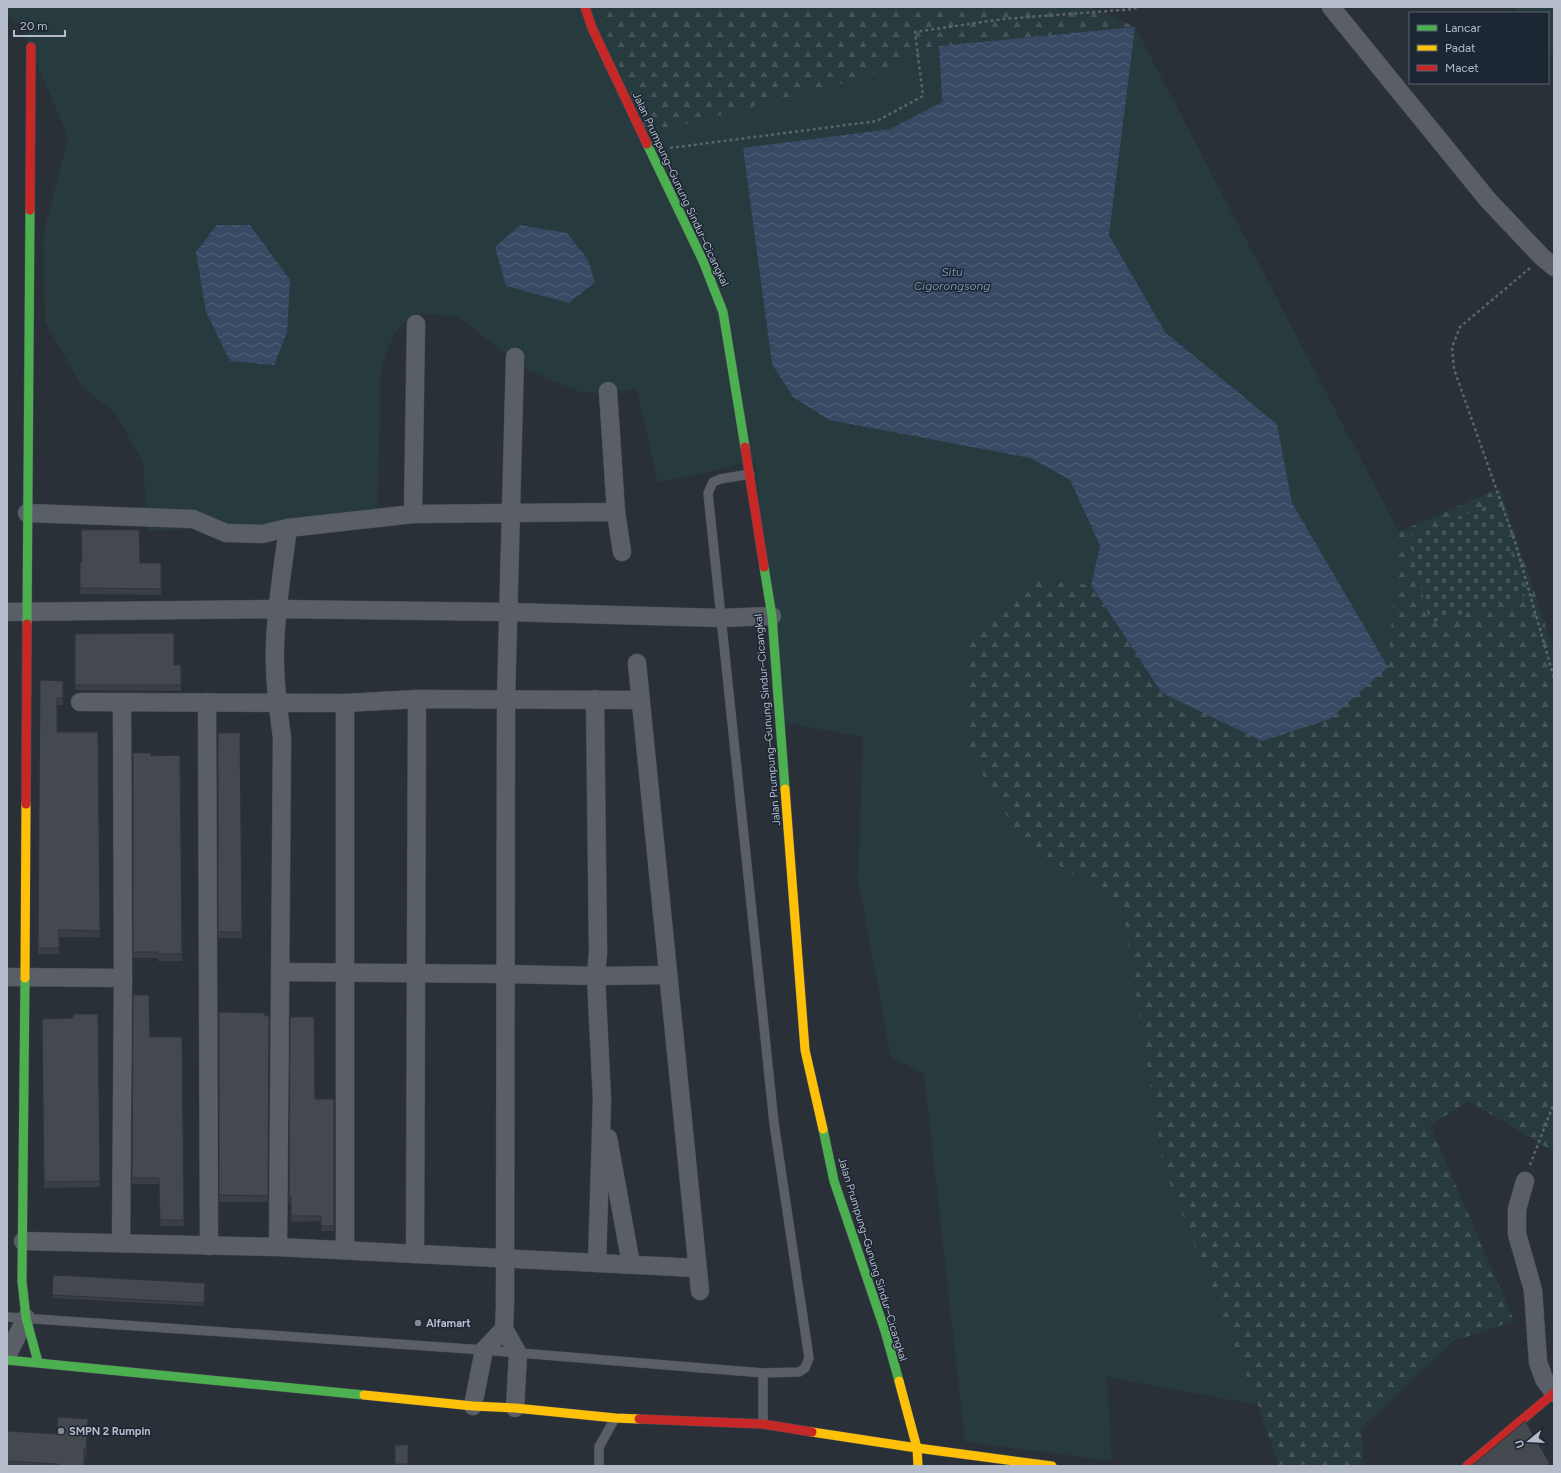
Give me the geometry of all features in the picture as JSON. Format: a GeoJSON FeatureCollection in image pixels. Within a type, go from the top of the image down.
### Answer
{"type":"FeatureCollection","features":[{"type":"Feature","properties":{"kind":"main road","name":"Jalan Prumpung–Gunung Sindur–Cicangkal"},"geometry":{"type":"LineString","coordinates":[[585,7],[592,28],[703,261],[723,312],[772,616],[805,1050],[834,1181],[885,1331],[916,1448],[918,1466]]}},
{"type":"Feature","properties":{"kind":"main road"},"geometry":{"type":"LineString","coordinates":[[31,47],[27,513],[26,977],[24,1241],[22,1281],[26,1318],[38,1362]]}},
{"type":"Feature","properties":{"kind":"main road"},"geometry":{"type":"LineString","coordinates":[[7,1360],[473,1406],[515,1408],[615,1418],[763,1424],[916,1448],[1052,1466]]}},
{"type":"Feature","properties":{"kind":"main road"},"geometry":{"type":"LineString","coordinates":[[1467,1466],[1554,1393]]}},
{"type":"Feature","properties":{"kind":"street"},"geometry":{"type":"LineString","coordinates":[[1331,7],[1488,200],[1548,262]]}},
{"type":"Feature","properties":{"kind":"street"},"geometry":{"type":"LineString","coordinates":[[413,514],[416,324]]}},
{"type":"Feature","properties":{"kind":"street"},"geometry":{"type":"LineString","coordinates":[[515,357],[506,699],[504,1259],[504,1329],[518,1354],[515,1408]]}},
{"type":"Feature","properties":{"kind":"street"},"geometry":{"type":"LineString","coordinates":[[608,392],[616,512],[622,552]]}},
{"type":"Feature","properties":{"kind":"street"},"geometry":{"type":"LineString","coordinates":[[27,513],[193,519],[226,533],[262,534],[288,528],[413,514],[616,512]]}},
{"type":"Feature","properties":{"kind":"street"},"geometry":{"type":"LineString","coordinates":[[278,1247],[282,738],[278,702],[275,647],[277,609],[288,528]]}},
{"type":"Feature","properties":{"kind":"street"},"geometry":{"type":"LineString","coordinates":[[7,612],[277,609],[508,612],[721,618],[772,616]]}},
{"type":"Feature","properties":{"kind":"street"},"geometry":{"type":"LineString","coordinates":[[637,663],[700,1291]]}},
{"type":"Feature","properties":{"kind":"street"},"geometry":{"type":"LineString","coordinates":[[415,1254],[417,699]]}},
{"type":"Feature","properties":{"kind":"street"},"geometry":{"type":"LineString","coordinates":[[80,702],[345,703],[417,699],[641,700]]}},
{"type":"Feature","properties":{"kind":"street"},"geometry":{"type":"LineString","coordinates":[[595,699],[598,952],[596,976],[602,1100],[597,1263]]}},
{"type":"Feature","properties":{"kind":"street"},"geometry":{"type":"LineString","coordinates":[[207,702],[209,1246]]}},
{"type":"Feature","properties":{"kind":"street"},"geometry":{"type":"LineString","coordinates":[[121,1243],[123,978],[122,703]]}},
{"type":"Feature","properties":{"kind":"street"},"geometry":{"type":"LineString","coordinates":[[345,703],[345,1250]]}},
{"type":"Feature","properties":{"kind":"street"},"geometry":{"type":"LineString","coordinates":[[280,972],[596,976],[668,975]]}},
{"type":"Feature","properties":{"kind":"street"},"geometry":{"type":"LineString","coordinates":[[7,977],[123,978]]}},
{"type":"Feature","properties":{"kind":"street"},"geometry":{"type":"LineString","coordinates":[[602,1100],[631,1264]]}},
{"type":"Feature","properties":{"kind":"street"},"geometry":{"type":"LineString","coordinates":[[1525,1181],[1516,1209],[1517,1234],[1533,1290],[1538,1362],[1544,1379],[1554,1393]]}},
{"type":"Feature","properties":{"kind":"street"},"geometry":{"type":"LineString","coordinates":[[24,1241],[278,1247],[697,1268]]}},
{"type":"Feature","properties":{"kind":"street"},"geometry":{"type":"LineString","coordinates":[[7,1356],[26,1318]]}},
{"type":"Feature","properties":{"kind":"street"},"geometry":{"type":"LineString","coordinates":[[473,1406],[484,1350],[504,1329]]}},
{"type":"Feature","properties":{"kind":"lane"},"geometry":{"type":"LineString","coordinates":[[7,1317],[484,1350],[763,1373],[799,1372],[805,1368],[809,1358],[774,1123],[708,493],[713,482],[720,479],[750,474]]}},
{"type":"Feature","properties":{"kind":"lane"},"geometry":{"type":"LineString","coordinates":[[763,1373],[763,1424]]}},
{"type":"Feature","properties":{"kind":"lane"},"geometry":{"type":"LineString","coordinates":[[599,1466],[600,1448],[615,1418]]}},
{"type":"Feature","properties":{"kind":"path"},"geometry":{"type":"LineString","coordinates":[[650,151],[877,121],[923,96],[915,32],[1003,19],[1137,7]]}},
{"type":"Feature","properties":{"kind":"path"},"geometry":{"type":"LineString","coordinates":[[1548,262],[1460,328],[1452,347],[1454,369],[1515,542],[1554,678]]}},
{"type":"Feature","properties":{"kind":"path"},"geometry":{"type":"LineString","coordinates":[[1525,1181],[1554,1103]]}},
{"type":"Feature","properties":{"kind":"green space"},"geometry":{"type":"Polygon","coordinates":[[[7,7],[595,7],[859,79],[939,46],[942,102],[890,129],[743,149],[829,420],[1030,458],[1070,480],[1100,546],[1091,585],[1027,579],[1023,843],[1122,904],[1163,1166],[1258,1405],[1107,1377],[1112,1461],[965,1442],[924,1074],[891,1057],[858,880],[863,737],[782,722],[755,461],[658,483],[637,389],[583,393],[529,371],[458,317],[416,313],[395,332],[381,368],[377,521],[148,531],[143,463],[116,414],[82,387],[45,322],[43,236],[68,137],[20,24],[7,16],[7,7]]]}},
{"type":"Feature","properties":{"kind":"green space"},"geometry":{"type":"Polygon","coordinates":[[[595,7],[1091,7],[1135,27],[939,46],[859,79],[647,134],[595,7]]]}},
{"type":"Feature","properties":{"kind":"green space"},"geometry":{"type":"Polygon","coordinates":[[[1515,7],[1554,7],[1554,53],[1549,58],[1549,12],[1517,12],[1515,7]]]}},
{"type":"Feature","properties":{"kind":"green space"},"geometry":{"type":"Polygon","coordinates":[[[1135,27],[1399,532],[1388,667],[1292,503],[1277,424],[1165,332],[1109,235],[1135,27]]]}},
{"type":"Feature","properties":{"kind":"green space"},"geometry":{"type":"Polygon","coordinates":[[[1500,488],[1554,651],[1554,1152],[1469,1101],[1430,1125],[1514,1321],[1453,1341],[1362,1428],[1364,1466],[1279,1466],[1258,1405],[1163,1166],[1122,904],[1023,843],[970,753],[968,638],[1027,579],[1091,585],[1162,693],[1388,667],[1399,532],[1500,488]]]}},
{"type":"Feature","properties":{"kind":"green space"},"geometry":{"type":"Polygon","coordinates":[[[1495,503],[1525,596],[1430,623],[1408,536],[1495,503]]]}},
{"type":"Feature","properties":{"kind":"water","name":"Situ Cigorongsong"},"geometry":{"type":"Polygon","coordinates":[[[1135,27],[1109,235],[1165,332],[1277,424],[1292,503],[1388,667],[1330,719],[1262,741],[1162,693],[1091,585],[1100,546],[1070,480],[1030,458],[829,420],[793,397],[772,364],[743,148],[890,129],[942,102],[939,46],[1135,27]]]}},
{"type":"Feature","properties":{"kind":"water"},"geometry":{"type":"Polygon","coordinates":[[[217,225],[250,225],[290,280],[287,332],[274,365],[230,361],[206,312],[196,252],[217,225]]]}},
{"type":"Feature","properties":{"kind":"water"},"geometry":{"type":"Polygon","coordinates":[[[520,225],[567,233],[588,260],[595,282],[569,303],[506,286],[495,247],[520,225]]]}},
{"type":"Feature","properties":{"kind":"building"},"geometry":{"type":"Polygon","coordinates":[[[81,530],[139,530],[140,563],[161,563],[161,589],[80,588],[80,562],[82,562],[81,530]]]}},
{"type":"Feature","properties":{"kind":"building"},"geometry":{"type":"Polygon","coordinates":[[[174,633],[174,665],[181,665],[181,685],[75,685],[75,634],[174,633]]]}},
{"type":"Feature","properties":{"kind":"building"},"geometry":{"type":"Polygon","coordinates":[[[40,680],[63,681],[63,698],[57,698],[57,732],[98,732],[100,931],[59,930],[59,948],[38,948],[40,680]]]}},
{"type":"Feature","properties":{"kind":"building"},"geometry":{"type":"Polygon","coordinates":[[[218,733],[240,733],[242,932],[218,932],[218,733]]]}},
{"type":"Feature","properties":{"kind":"building"},"geometry":{"type":"Polygon","coordinates":[[[133,753],[151,753],[151,756],[180,755],[182,954],[133,952],[133,753]]]}},
{"type":"Feature","properties":{"kind":"building"},"geometry":{"type":"Polygon","coordinates":[[[133,995],[149,995],[150,1037],[182,1037],[184,1220],[160,1220],[159,1178],[132,1178],[133,995]]]}},
{"type":"Feature","properties":{"kind":"building"},"geometry":{"type":"Polygon","coordinates":[[[219,1012],[265,1013],[265,1016],[269,1016],[268,1196],[219,1195],[219,1012]]]}},
{"type":"Feature","properties":{"kind":"building"},"geometry":{"type":"Polygon","coordinates":[[[73,1014],[98,1014],[100,1181],[44,1182],[42,1019],[73,1018],[73,1014]]]}},
{"type":"Feature","properties":{"kind":"building"},"geometry":{"type":"Polygon","coordinates":[[[290,1017],[314,1017],[315,1099],[334,1099],[334,1226],[321,1226],[321,1216],[291,1216],[291,1196],[289,1196],[290,1017]]]}},
{"type":"Feature","properties":{"kind":"building"},"geometry":{"type":"Polygon","coordinates":[[[53,1275],[205,1283],[204,1303],[52,1295],[53,1275]]]}},
{"type":"Feature","properties":{"kind":"building"},"geometry":{"type":"Polygon","coordinates":[[[58,1417],[88,1419],[86,1449],[84,1449],[84,1466],[58,1466],[58,1464],[7,1461],[7,1431],[57,1434],[58,1417]]]}},
{"type":"Feature","properties":{"kind":"building"},"geometry":{"type":"Polygon","coordinates":[[[1525,1421],[1550,1466],[1471,1466],[1471,1465],[1525,1421]]]}},
{"type":"Feature","properties":{"kind":"building"},"geometry":{"type":"Polygon","coordinates":[[[395,1445],[408,1445],[408,1464],[395,1464],[395,1445]]]}},
{"type":"Feature","properties":{"kind":"traffic: fast"},"geometry":{"type":"LineString","coordinates":[[647,144],[703,261],[723,312],[745,447]]}},
{"type":"Feature","properties":{"kind":"traffic: fast"},"geometry":{"type":"LineString","coordinates":[[27,624],[30,210]]}},
{"type":"Feature","properties":{"kind":"traffic: fast"},"geometry":{"type":"LineString","coordinates":[[764,567],[772,616],[785,789]]}},
{"type":"Feature","properties":{"kind":"traffic: fast"},"geometry":{"type":"LineString","coordinates":[[25,978],[22,1281],[26,1318],[38,1362]]}},
{"type":"Feature","properties":{"kind":"traffic: fast"},"geometry":{"type":"LineString","coordinates":[[823,1129],[834,1181],[885,1331],[899,1381]]}},
{"type":"Feature","properties":{"kind":"traffic: fast"},"geometry":{"type":"LineString","coordinates":[[7,1360],[364,1395]]}},
{"type":"Feature","properties":{"kind":"traffic: slow"},"geometry":{"type":"LineString","coordinates":[[785,789],[805,1050],[823,1129]]}},
{"type":"Feature","properties":{"kind":"traffic: slow"},"geometry":{"type":"LineString","coordinates":[[25,978],[26,804]]}},
{"type":"Feature","properties":{"kind":"traffic: slow"},"geometry":{"type":"LineString","coordinates":[[899,1381],[917,1448],[918,1466]]}},
{"type":"Feature","properties":{"kind":"traffic: slow"},"geometry":{"type":"LineString","coordinates":[[364,1395],[473,1406],[515,1408],[639,1419]]}},
{"type":"Feature","properties":{"kind":"traffic: slow"},"geometry":{"type":"LineString","coordinates":[[812,1432],[1052,1466]]}},
{"type":"Feature","properties":{"kind":"traffic: jam"},"geometry":{"type":"LineString","coordinates":[[585,7],[592,28],[647,144]]}},
{"type":"Feature","properties":{"kind":"traffic: jam"},"geometry":{"type":"LineString","coordinates":[[30,210],[31,47]]}},
{"type":"Feature","properties":{"kind":"traffic: jam"},"geometry":{"type":"LineString","coordinates":[[745,447],[764,567]]}},
{"type":"Feature","properties":{"kind":"traffic: jam"},"geometry":{"type":"LineString","coordinates":[[26,804],[27,624]]}},
{"type":"Feature","properties":{"kind":"traffic: jam"},"geometry":{"type":"LineString","coordinates":[[1467,1466],[1554,1393]]}},
{"type":"Feature","properties":{"kind":"traffic: jam"},"geometry":{"type":"LineString","coordinates":[[639,1419],[763,1424],[812,1432]]}},
{"type":"Feature","properties":{"kind":"place","name":"Alfamart"},"geometry":{"type":"Point","coordinates":[418,1323]}},
{"type":"Feature","properties":{"kind":"place","name":"SMPN 2 Rumpin"},"geometry":{"type":"Point","coordinates":[61,1431]}}]}
